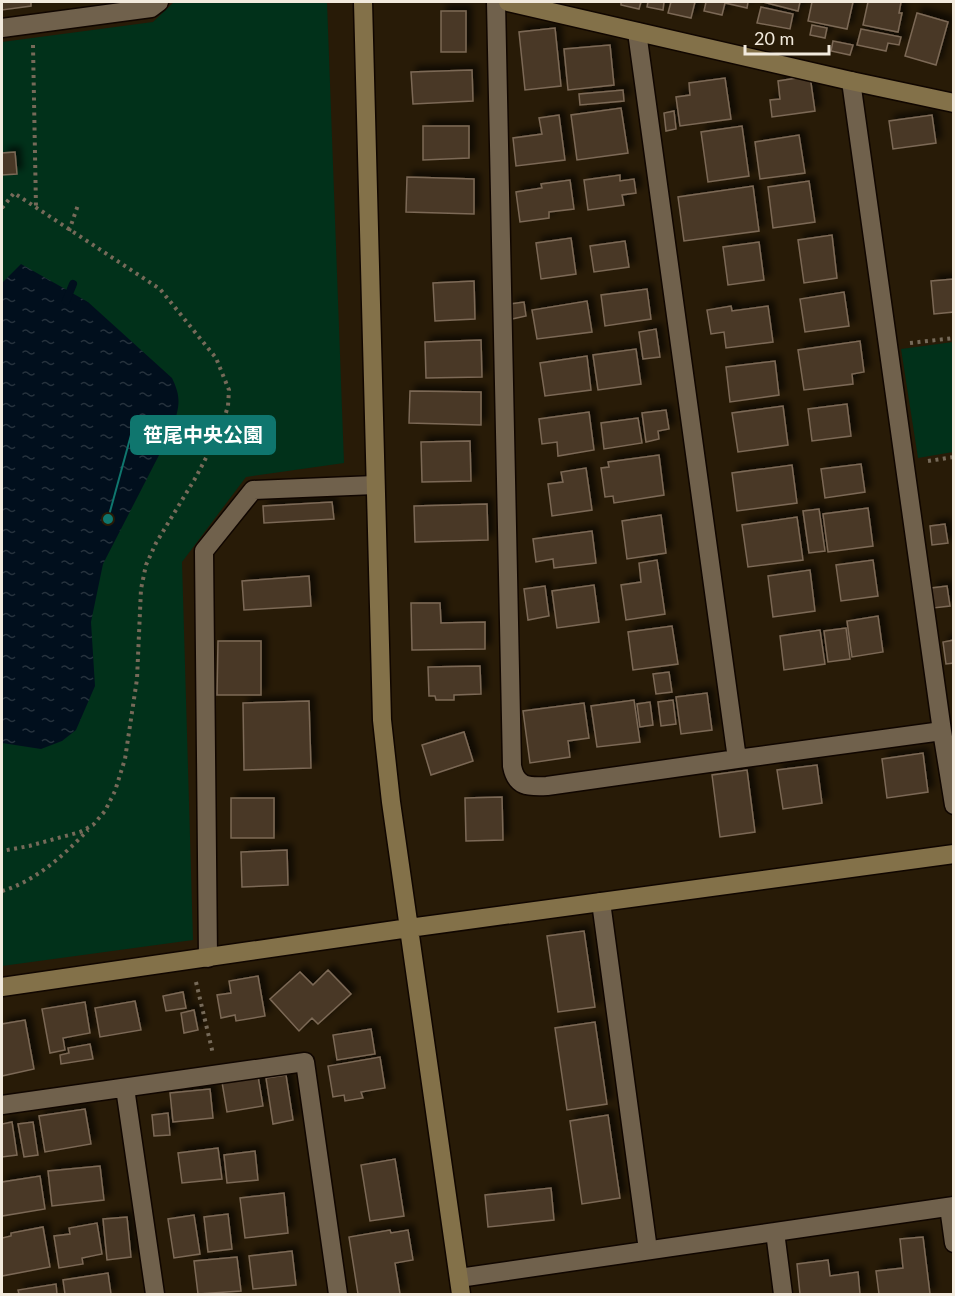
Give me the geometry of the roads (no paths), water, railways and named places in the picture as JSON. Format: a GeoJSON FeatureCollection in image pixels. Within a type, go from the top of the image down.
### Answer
{"type":"FeatureCollection","features":[{"type":"Feature","properties":{"kind":"street"},"geometry":{"type":"LineString","coordinates":[[2,27],[151,8],[159,2]]}},
{"type":"Feature","properties":{"kind":"street"},"geometry":{"type":"LineString","coordinates":[[363,2],[382,720],[460,1286],[648,1251],[951,1206],[954,1243]]}},
{"type":"Feature","properties":{"kind":"street"},"geometry":{"type":"LineString","coordinates":[[496,2],[514,777],[521,783],[532,787],[546,786],[942,731]]}},
{"type":"Feature","properties":{"kind":"street"},"geometry":{"type":"LineString","coordinates":[[508,2],[954,103]]}},
{"type":"Feature","properties":{"kind":"street"},"geometry":{"type":"LineString","coordinates":[[637,32],[737,759]]}},
{"type":"Feature","properties":{"kind":"street"},"geometry":{"type":"LineString","coordinates":[[851,81],[954,805]]}},
{"type":"Feature","properties":{"kind":"street"},"geometry":{"type":"LineString","coordinates":[[199,959],[204,551],[254,490],[375,485]]}},
{"type":"Feature","properties":{"kind":"street"},"geometry":{"type":"LineString","coordinates":[[2,987],[409,928],[954,854]]}},
{"type":"Feature","properties":{"kind":"street"},"geometry":{"type":"LineString","coordinates":[[602,902],[648,1251]]}},
{"type":"Feature","properties":{"kind":"street"},"geometry":{"type":"LineString","coordinates":[[2,1105],[305,1062],[338,1294]]}},
{"type":"Feature","properties":{"kind":"street"},"geometry":{"type":"LineString","coordinates":[[125,1088],[154,1294]]}},
{"type":"Feature","properties":{"kind":"street"},"geometry":{"type":"LineString","coordinates":[[775,1232],[783,1294]]}},
{"type":"Feature","properties":{"kind":"water"},"geometry":{"type":"Polygon","coordinates":[[[21,264],[88,302],[172,378],[178,397],[173,428],[103,564],[91,622],[95,686],[76,730],[62,741],[41,749],[2,743],[2,283],[21,264]]]}},
{"type":"Feature","properties":{"kind":"waterway"},"geometry":{"type":"LineString","coordinates":[[66,301],[73,284]]}},
{"type":"Feature","properties":{"kind":"place","name":"笹尾中央公園"},"geometry":{"type":"Point","coordinates":[108,519]}}]}
